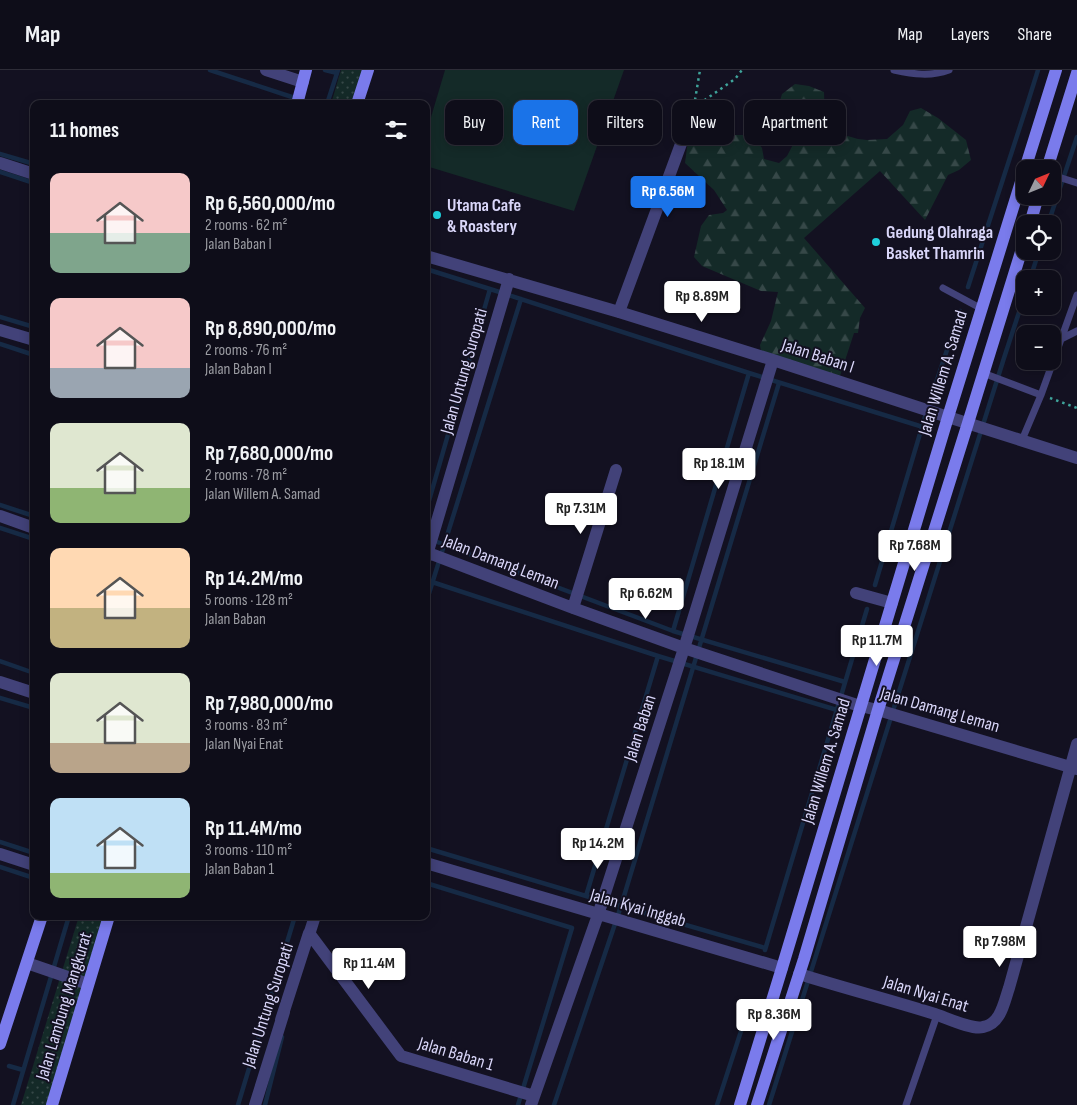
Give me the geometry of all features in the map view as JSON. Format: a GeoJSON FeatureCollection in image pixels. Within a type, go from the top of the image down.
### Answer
{"type":"FeatureCollection","features":[{"type":"Feature","properties":{"kind":"main road"},"geometry":{"type":"LineString","coordinates":[[358,100],[368,70]]}},
{"type":"Feature","properties":{"kind":"main road","name":"Jalan Willem A. Samad"},"geometry":{"type":"LineString","coordinates":[[1028,160],[1056,70]]}},
{"type":"Feature","properties":{"kind":"main road"},"geometry":{"type":"LineString","coordinates":[[1050,160],[1077,73]]}},
{"type":"Feature","properties":{"kind":"main road"},"geometry":{"type":"LineString","coordinates":[[298,100],[304,76]]}},
{"type":"Feature","properties":{"kind":"main road","name":"Jalan Willem A. Samad"},"geometry":{"type":"LineString","coordinates":[[740,1105],[1016,198]]}},
{"type":"Feature","properties":{"kind":"main road","name":"Jalan Willem A. Samad"},"geometry":{"type":"LineString","coordinates":[[757,1105],[1018,260]]}},
{"type":"Feature","properties":{"kind":"main road"},"geometry":{"type":"LineString","coordinates":[[0,1044],[41,920]]}},
{"type":"Feature","properties":{"kind":"main road","name":"Jalan Lambung Mangkurat"},"geometry":{"type":"LineString","coordinates":[[52,1105],[108,920]]}},
{"type":"Feature","properties":{"kind":"street"},"geometry":{"type":"LineString","coordinates":[[266,70],[304,76]]}},
{"type":"Feature","properties":{"kind":"street"},"geometry":{"type":"LineString","coordinates":[[619,312],[681,145]]}},
{"type":"Feature","properties":{"kind":"street"},"geometry":{"type":"LineString","coordinates":[[0,163],[30,173]]}},
{"type":"Feature","properties":{"kind":"street","name":"Jalan Baban I"},"geometry":{"type":"LineString","coordinates":[[430,257],[619,312],[968,423]]}},
{"type":"Feature","properties":{"kind":"street","name":"Jalan Untung Suropati"},"geometry":{"type":"LineString","coordinates":[[430,544],[509,279]]}},
{"type":"Feature","properties":{"kind":"street"},"geometry":{"type":"LineString","coordinates":[[0,330],[30,339]]}},
{"type":"Feature","properties":{"kind":"street","name":"Jalan Baban"},"geometry":{"type":"LineString","coordinates":[[532,1101],[598,915],[685,645],[773,360]]}},
{"type":"Feature","properties":{"kind":"street"},"geometry":{"type":"LineString","coordinates":[[968,423],[1077,458]]}},
{"type":"Feature","properties":{"kind":"street"},"geometry":{"type":"LineString","coordinates":[[573,608],[616,470]]}},
{"type":"Feature","properties":{"kind":"street"},"geometry":{"type":"LineString","coordinates":[[0,516],[30,527]]}},
{"type":"Feature","properties":{"kind":"street","name":"Jalan Damang Leman"},"geometry":{"type":"LineString","coordinates":[[430,555],[573,608],[860,706],[1073,768]]}},
{"type":"Feature","properties":{"kind":"street"},"geometry":{"type":"LineString","coordinates":[[856,593],[892,603]]}},
{"type":"Feature","properties":{"kind":"street"},"geometry":{"type":"LineString","coordinates":[[0,682],[30,692]]}},
{"type":"Feature","properties":{"kind":"street","name":"Jalan Nyai Enat"},"geometry":{"type":"LineString","coordinates":[[799,974],[968,1026],[982,1028],[992,1024],[1000,1014],[1009,988],[1073,768],[1077,744]]}},
{"type":"Feature","properties":{"kind":"street"},"geometry":{"type":"LineString","coordinates":[[0,854],[30,864]]}},
{"type":"Feature","properties":{"kind":"street","name":"Jalan Kyai Inggab"},"geometry":{"type":"LineString","coordinates":[[430,864],[782,968]]}},
{"type":"Feature","properties":{"kind":"street","name":"Jalan Untung Suropati"},"geometry":{"type":"LineString","coordinates":[[255,1105],[314,920]]}},
{"type":"Feature","properties":{"kind":"street","name":"Jalan Baban 1"},"geometry":{"type":"LineString","coordinates":[[309,934],[401,1056],[532,1101]]}},
{"type":"Feature","properties":{"kind":"street"},"geometry":{"type":"LineString","coordinates":[[27,963],[88,984]]}},
{"type":"Feature","properties":{"kind":"lane"},"geometry":{"type":"LineString","coordinates":[[894,70],[931,75],[949,70]]}},
{"type":"Feature","properties":{"kind":"lane"},"geometry":{"type":"LineString","coordinates":[[1061,178],[1077,183]]}},
{"type":"Feature","properties":{"kind":"lane"},"geometry":{"type":"LineString","coordinates":[[943,288],[982,309]]}},
{"type":"Feature","properties":{"kind":"lane"},"geometry":{"type":"LineString","coordinates":[[1061,339],[1077,295]]}},
{"type":"Feature","properties":{"kind":"lane"},"geometry":{"type":"LineString","coordinates":[[1061,339],[1077,331]]}},
{"type":"Feature","properties":{"kind":"lane"},"geometry":{"type":"LineString","coordinates":[[1022,440],[1042,395],[1050,370]]}},
{"type":"Feature","properties":{"kind":"lane"},"geometry":{"type":"LineString","coordinates":[[983,373],[1042,395]]}},
{"type":"Feature","properties":{"kind":"lane"},"geometry":{"type":"LineString","coordinates":[[906,1105],[937,1015]]}},
{"type":"Feature","properties":{"kind":"path"},"geometry":{"type":"LineString","coordinates":[[700,70],[694,108],[735,79],[742,70]]}},
{"type":"Feature","properties":{"kind":"path"},"geometry":{"type":"LineString","coordinates":[[1042,395],[1077,408]]}},
{"type":"Feature","properties":{"kind":"green space"},"geometry":{"type":"Polygon","coordinates":[[[341,70],[364,70],[355,100],[332,100],[341,70]]]}},
{"type":"Feature","properties":{"kind":"green space"},"geometry":{"type":"Polygon","coordinates":[[[445,70],[624,70],[613,100],[588,100],[588,145],[597,145],[574,211],[430,167],[430,121],[445,70]]]}},
{"type":"Feature","properties":{"kind":"green space"},"geometry":{"type":"Polygon","coordinates":[[[795,84],[809,86],[824,92],[824,100],[780,100],[782,94],[795,84]]]}},
{"type":"Feature","properties":{"kind":"green space"},"geometry":{"type":"Polygon","coordinates":[[[921,108],[938,118],[966,140],[971,160],[959,170],[948,175],[925,220],[880,171],[804,238],[865,308],[860,318],[858,333],[854,333],[839,379],[761,351],[760,345],[771,321],[778,292],[761,291],[702,266],[694,257],[701,226],[709,215],[723,213],[727,210],[714,190],[685,163],[687,145],[734,145],[734,135],[744,135],[744,145],[760,145],[764,159],[779,163],[787,156],[793,145],[846,145],[846,136],[867,140],[887,139],[903,125],[910,111],[921,108]]]}},
{"type":"Feature","properties":{"kind":"green space"},"geometry":{"type":"Polygon","coordinates":[[[78,920],[104,920],[48,1105],[21,1105],[78,920]]]}},
{"type":"Feature","properties":{"kind":"waterway"},"geometry":{"type":"LineString","coordinates":[[210,70],[300,100]]}},
{"type":"Feature","properties":{"kind":"waterway"},"geometry":{"type":"LineString","coordinates":[[325,70],[337,73]]}},
{"type":"Feature","properties":{"kind":"waterway"},"geometry":{"type":"LineString","coordinates":[[328,100],[338,70]]}},
{"type":"Feature","properties":{"kind":"waterway"},"geometry":{"type":"LineString","coordinates":[[968,287],[1038,70]]}},
{"type":"Feature","properties":{"kind":"waterway"},"geometry":{"type":"LineString","coordinates":[[1051,215],[1077,137]]}},
{"type":"Feature","properties":{"kind":"waterway"},"geometry":{"type":"LineString","coordinates":[[0,154],[30,163]]}},
{"type":"Feature","properties":{"kind":"waterway"},"geometry":{"type":"LineString","coordinates":[[0,172],[30,182]]}},
{"type":"Feature","properties":{"kind":"waterway"},"geometry":{"type":"LineString","coordinates":[[1033,270],[1036,260]]}},
{"type":"Feature","properties":{"kind":"waterway"},"geometry":{"type":"LineString","coordinates":[[430,270],[490,289],[430,497]]}},
{"type":"Feature","properties":{"kind":"waterway"},"geometry":{"type":"LineString","coordinates":[[432,540],[673,631],[749,373],[490,289]]}},
{"type":"Feature","properties":{"kind":"waterway"},"geometry":{"type":"LineString","coordinates":[[430,590],[521,299]]}},
{"type":"Feature","properties":{"kind":"waterway"},"geometry":{"type":"LineString","coordinates":[[875,585],[927,410],[960,311]]}},
{"type":"Feature","properties":{"kind":"waterway"},"geometry":{"type":"LineString","coordinates":[[769,1105],[1018,315]]}},
{"type":"Feature","properties":{"kind":"waterway"},"geometry":{"type":"LineString","coordinates":[[0,317],[30,326]]}},
{"type":"Feature","properties":{"kind":"waterway"},"geometry":{"type":"LineString","coordinates":[[0,344],[30,354]]}},
{"type":"Feature","properties":{"kind":"waterway"},"geometry":{"type":"LineString","coordinates":[[749,373],[923,427]]}},
{"type":"Feature","properties":{"kind":"waterway"},"geometry":{"type":"LineString","coordinates":[[554,1105],[621,906],[779,383]]}},
{"type":"Feature","properties":{"kind":"waterway"},"geometry":{"type":"LineString","coordinates":[[0,505],[30,515]]}},
{"type":"Feature","properties":{"kind":"waterway"},"geometry":{"type":"LineString","coordinates":[[0,528],[30,538]]}},
{"type":"Feature","properties":{"kind":"waterway"},"geometry":{"type":"LineString","coordinates":[[430,581],[658,656],[586,896],[430,849]]}},
{"type":"Feature","properties":{"kind":"waterway"},"geometry":{"type":"LineString","coordinates":[[765,950],[867,609]]}},
{"type":"Feature","properties":{"kind":"waterway"},"geometry":{"type":"LineString","coordinates":[[673,631],[845,682]]}},
{"type":"Feature","properties":{"kind":"waterway"},"geometry":{"type":"LineString","coordinates":[[658,656],[837,710]]}},
{"type":"Feature","properties":{"kind":"waterway"},"geometry":{"type":"LineString","coordinates":[[0,661],[30,672]]}},
{"type":"Feature","properties":{"kind":"waterway"},"geometry":{"type":"LineString","coordinates":[[0,698],[30,707]]}},
{"type":"Feature","properties":{"kind":"waterway"},"geometry":{"type":"LineString","coordinates":[[0,842],[30,852]]}},
{"type":"Feature","properties":{"kind":"waterway"},"geometry":{"type":"LineString","coordinates":[[0,867],[30,877]]}},
{"type":"Feature","properties":{"kind":"waterway"},"geometry":{"type":"LineString","coordinates":[[430,884],[572,928],[518,1105]]}},
{"type":"Feature","properties":{"kind":"waterway"},"geometry":{"type":"LineString","coordinates":[[586,896],[765,948]]}},
{"type":"Feature","properties":{"kind":"waterway"},"geometry":{"type":"LineString","coordinates":[[13,1105],[68,920]]}},
{"type":"Feature","properties":{"kind":"waterway"},"geometry":{"type":"LineString","coordinates":[[238,1105],[294,920]]}},
{"type":"Feature","properties":{"kind":"waterway"},"geometry":{"type":"LineString","coordinates":[[717,1105],[744,1022]]}},
{"type":"Feature","properties":{"kind":"waterway"},"geometry":{"type":"LineString","coordinates":[[265,1105],[282,1037]]}},
{"type":"Feature","properties":{"kind":"waterway"},"geometry":{"type":"LineString","coordinates":[[9,1066],[23,1070]]}},
{"type":"Feature","properties":{"kind":"place","name":"Utama Cafe & Roastery"},"geometry":{"type":"Point","coordinates":[437,215]}},
{"type":"Feature","properties":{"kind":"place","name":"Gedung Olahraga Basket Thamrin"},"geometry":{"type":"Point","coordinates":[876,242]}}]}
